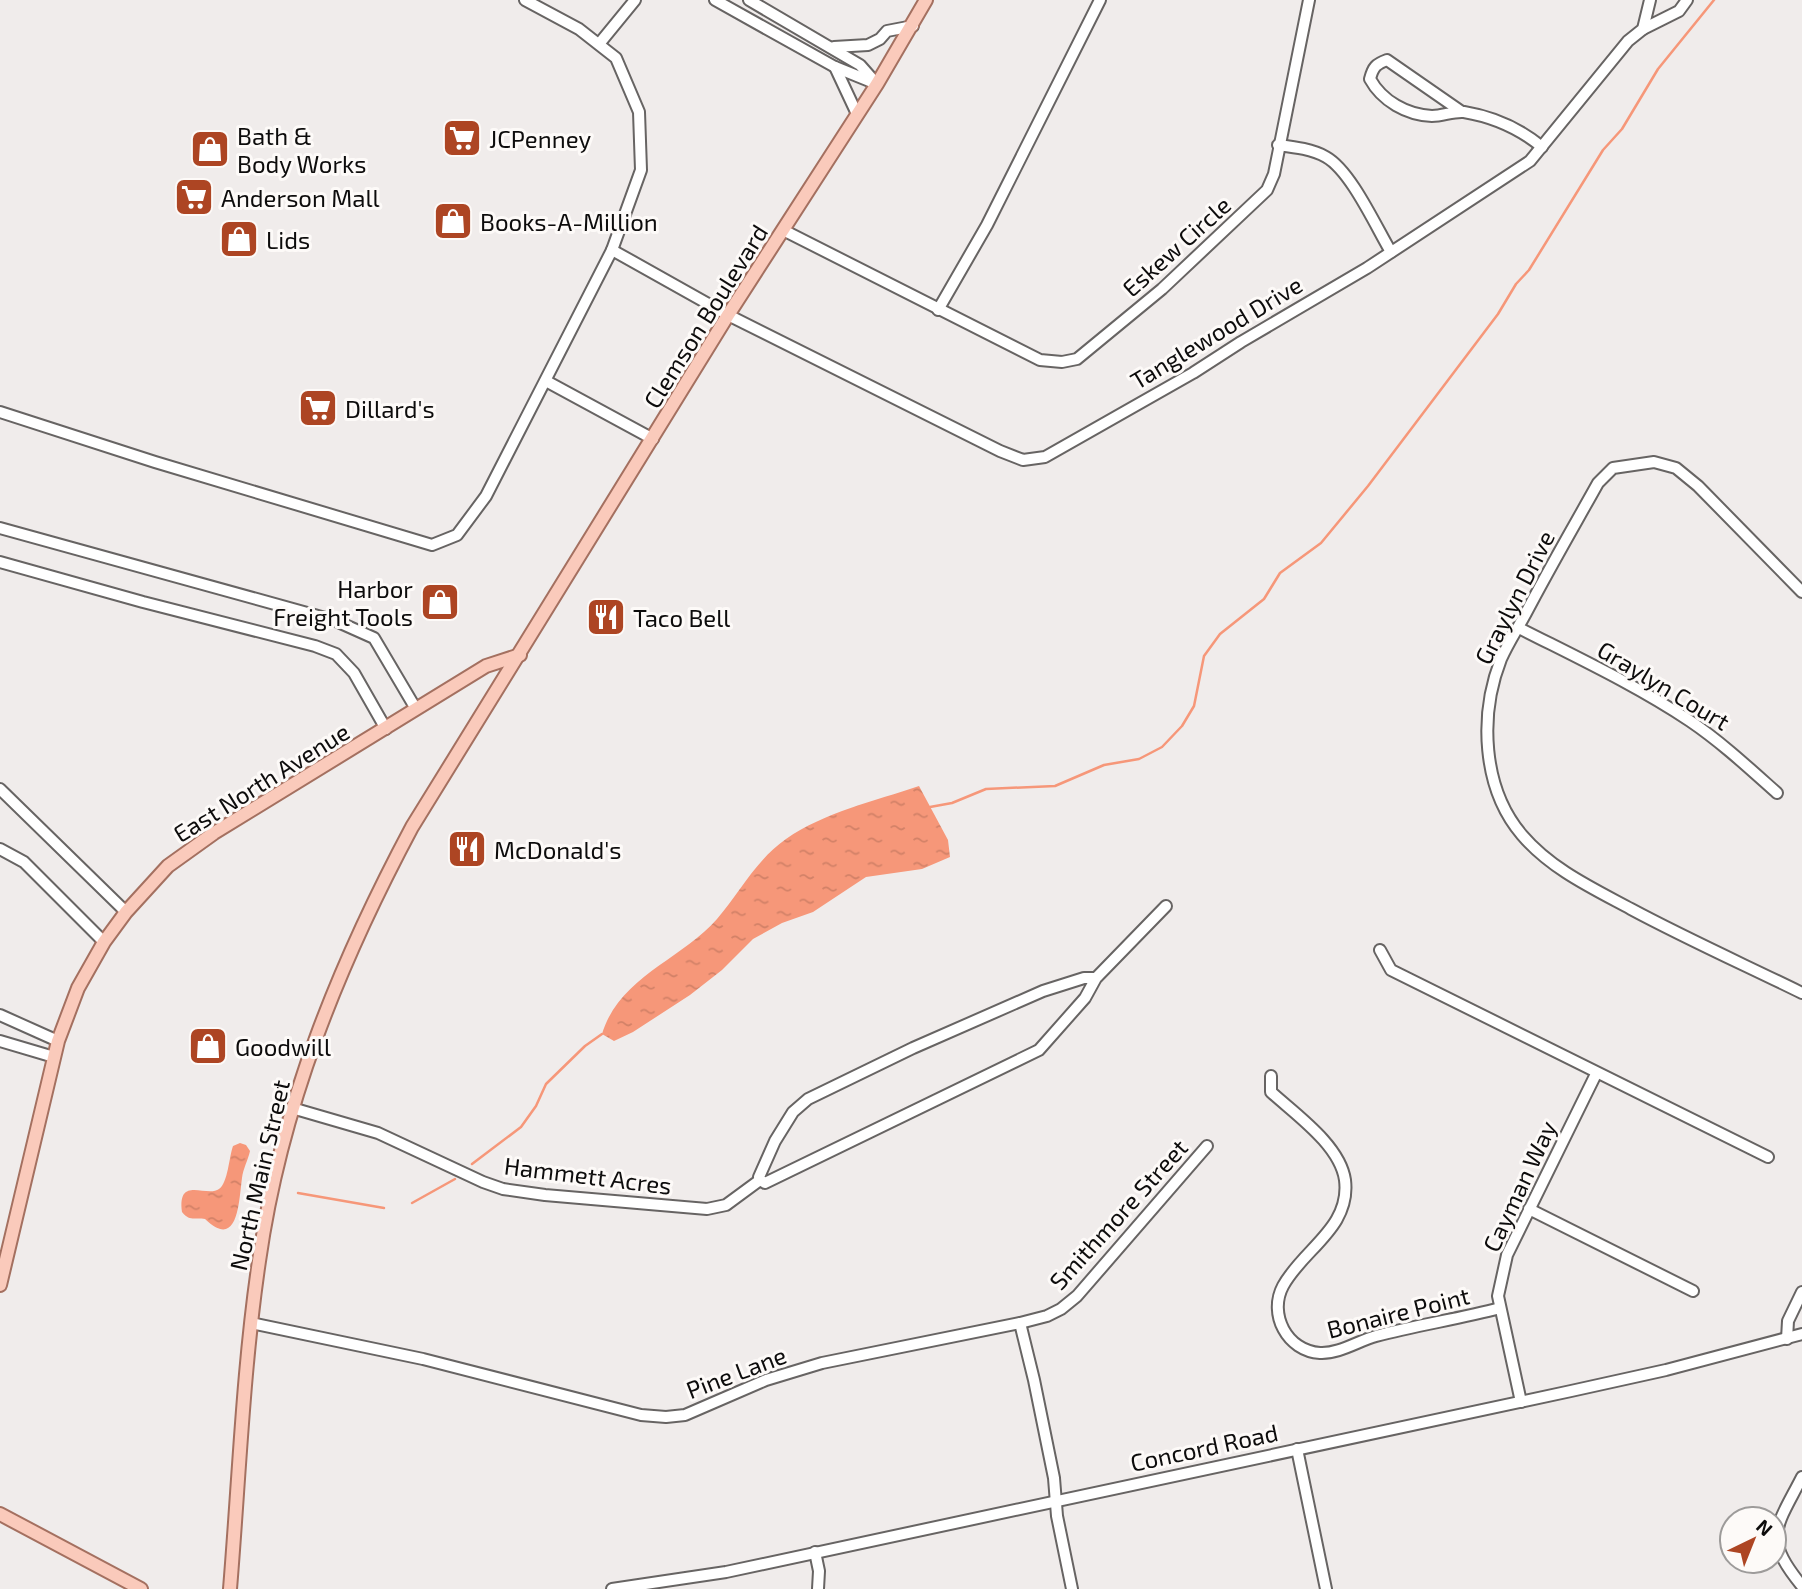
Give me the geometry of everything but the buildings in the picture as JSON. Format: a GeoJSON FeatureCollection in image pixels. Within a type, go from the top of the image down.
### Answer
{"type":"FeatureCollection","features":[{"type":"Feature","properties":{"kind":"main road","name":"Clemson Boulevard"},"geometry":{"type":"LineString","coordinates":[[520,655],[728,315],[877,85],[926,0]]}},
{"type":"Feature","properties":{"kind":"main road","name":"East North Avenue"},"geometry":{"type":"LineString","coordinates":[[0,1284],[58,1041],[78,988],[104,942],[126,912],[168,866],[214,833],[486,666],[520,655]]}},
{"type":"Feature","properties":{"kind":"main road","name":"North Main Street"},"geometry":{"type":"LineString","coordinates":[[230,1589],[251,1323],[261,1248],[292,1108],[316,1034],[376,894],[412,827],[520,655]]}},
{"type":"Feature","properties":{"kind":"main road"},"geometry":{"type":"LineString","coordinates":[[0,1514],[141,1589]]}},
{"type":"Feature","properties":{"kind":"street"},"geometry":{"type":"LineString","coordinates":[[0,412],[155,462],[432,545],[457,535],[486,496],[612,250],[641,170],[639,112],[616,58],[579,29],[525,0]]}},
{"type":"Feature","properties":{"kind":"street"},"geometry":{"type":"LineString","coordinates":[[598,44],[635,0]]}},
{"type":"Feature","properties":{"kind":"street"},"geometry":{"type":"LineString","coordinates":[[715,0],[835,67],[877,85]]}},
{"type":"Feature","properties":{"kind":"street"},"geometry":{"type":"LineString","coordinates":[[749,0],[860,65],[877,85]]}},
{"type":"Feature","properties":{"kind":"street"},"geometry":{"type":"LineString","coordinates":[[938,310],[987,225],[1100,0]]}},
{"type":"Feature","properties":{"kind":"street","name":"Eskew Circle"},"geometry":{"type":"LineString","coordinates":[[783,230],[1040,360],[1062,362],[1077,359],[1163,289],[1267,190],[1274,174],[1309,0]]}},
{"type":"Feature","properties":{"kind":"street"},"geometry":{"type":"LineString","coordinates":[[1643,29],[1650,0]]}},
{"type":"Feature","properties":{"kind":"street"},"geometry":{"type":"LineString","coordinates":[[1643,29],[1679,11],[1687,0]]}},
{"type":"Feature","properties":{"kind":"street"},"geometry":{"type":"LineString","coordinates":[[832,47],[868,45],[880,39],[887,31],[913,26]]}},
{"type":"Feature","properties":{"kind":"street","name":"Tanglewood Drive"},"geometry":{"type":"LineString","coordinates":[[612,250],[728,315],[932,418],[1023,460],[1045,457],[1193,373],[1391,252],[1530,161],[1628,41],[1643,29]]}},
{"type":"Feature","properties":{"kind":"street"},"geometry":{"type":"LineString","coordinates":[[1462,112],[1387,60],[1377,63],[1372,69],[1370,79],[1376,90],[1404,110],[1436,117],[1462,112],[1510,125],[1542,147]]}},
{"type":"Feature","properties":{"kind":"street"},"geometry":{"type":"LineString","coordinates":[[835,67],[857,114]]}},
{"type":"Feature","properties":{"kind":"street"},"geometry":{"type":"LineString","coordinates":[[1278,145],[1297,147],[1326,158],[1344,174],[1391,252]]}},
{"type":"Feature","properties":{"kind":"street"},"geometry":{"type":"LineString","coordinates":[[545,381],[653,439]]}},
{"type":"Feature","properties":{"kind":"street","name":"Graylyn Drive"},"geometry":{"type":"LineString","coordinates":[[1802,592],[1698,486],[1676,468],[1654,461],[1613,468],[1598,483],[1501,659],[1487,719],[1487,751],[1494,781],[1508,815],[1522,835],[1572,878],[1655,922],[1802,993]]}},
{"type":"Feature","properties":{"kind":"street"},"geometry":{"type":"LineString","coordinates":[[0,528],[358,629],[374,638],[416,709]]}},
{"type":"Feature","properties":{"kind":"street"},"geometry":{"type":"LineString","coordinates":[[0,562],[315,646],[336,654],[354,673],[386,729]]}},
{"type":"Feature","properties":{"kind":"street","name":"Graylyn Court"},"geometry":{"type":"LineString","coordinates":[[1518,628],[1599,669],[1688,720],[1726,747],[1777,793]]}},
{"type":"Feature","properties":{"kind":"street"},"geometry":{"type":"LineString","coordinates":[[0,789],[126,912]]}},
{"type":"Feature","properties":{"kind":"street"},"geometry":{"type":"LineString","coordinates":[[0,849],[24,862],[104,942]]}},
{"type":"Feature","properties":{"kind":"street","name":"Hammett Acres"},"geometry":{"type":"LineString","coordinates":[[292,1108],[378,1133],[493,1185],[545,1195],[707,1209],[726,1205],[760,1181],[765,1183],[1039,1049],[1086,999],[1096,978],[1166,906]]}},
{"type":"Feature","properties":{"kind":"street"},"geometry":{"type":"LineString","coordinates":[[1380,950],[1391,970],[1768,1157]]}},
{"type":"Feature","properties":{"kind":"street"},"geometry":{"type":"LineString","coordinates":[[760,1181],[759,1177],[775,1141],[793,1112],[808,1098],[1043,991],[1084,978],[1096,978]]}},
{"type":"Feature","properties":{"kind":"street"},"geometry":{"type":"LineString","coordinates":[[0,1015],[58,1041]]}},
{"type":"Feature","properties":{"kind":"street"},"geometry":{"type":"LineString","coordinates":[[0,1041],[54,1057]]}},
{"type":"Feature","properties":{"kind":"street","name":"Cayman Way"},"geometry":{"type":"LineString","coordinates":[[1521,1402],[1498,1296],[1507,1255],[1596,1074]]}},
{"type":"Feature","properties":{"kind":"street","name":"Bonaire Point"},"geometry":{"type":"LineString","coordinates":[[1271,1076],[1271,1091],[1335,1153],[1344,1176],[1345,1189],[1344,1202],[1333,1226],[1289,1277],[1279,1297],[1279,1319],[1289,1338],[1308,1350],[1332,1352],[1375,1337],[1500,1308]]}},
{"type":"Feature","properties":{"kind":"street","name":"Smithmore Street"},"geometry":{"type":"LineString","coordinates":[[1020,1323],[1061,1309],[1077,1296],[1206,1146]]}},
{"type":"Feature","properties":{"kind":"street"},"geometry":{"type":"LineString","coordinates":[[1529,1209],[1693,1291]]}},
{"type":"Feature","properties":{"kind":"street"},"geometry":{"type":"LineString","coordinates":[[1787,1339],[1788,1321],[1802,1292]]}},
{"type":"Feature","properties":{"kind":"street","name":"Pine Lane"},"geometry":{"type":"LineString","coordinates":[[251,1323],[423,1359],[641,1415],[666,1417],[685,1415],[766,1380],[822,1363],[1020,1323]]}},
{"type":"Feature","properties":{"kind":"street"},"geometry":{"type":"LineString","coordinates":[[1020,1323],[1034,1380],[1072,1589]]}},
{"type":"Feature","properties":{"kind":"street","name":"Concord Road"},"geometry":{"type":"LineString","coordinates":[[612,1589],[726,1572],[1521,1402],[1666,1370],[1802,1334]]}},
{"type":"Feature","properties":{"kind":"street"},"geometry":{"type":"LineString","coordinates":[[1297,1449],[1326,1589]]}},
{"type":"Feature","properties":{"kind":"street"},"geometry":{"type":"LineString","coordinates":[[1802,1477],[1779,1521],[1775,1535],[1786,1566],[1802,1586]]}},
{"type":"Feature","properties":{"kind":"street"},"geometry":{"type":"LineString","coordinates":[[815,1552],[819,1571],[818,1589]]}},
{"type":"Feature","properties":{"kind":"water"},"geometry":{"type":"Polygon","coordinates":[[[919,786],[948,840],[950,857],[922,869],[866,877],[813,912],[782,923],[753,939],[722,970],[690,995],[633,1032],[614,1041],[602,1034],[610,1014],[622,998],[636,983],[717,919],[775,847],[817,821],[919,786]]]}},
{"type":"Feature","properties":{"kind":"water"},"geometry":{"type":"Polygon","coordinates":[[[240,1143],[246,1145],[250,1151],[238,1208],[231,1226],[225,1229],[216,1228],[205,1219],[187,1217],[182,1212],[184,1194],[194,1190],[219,1189],[226,1176],[233,1146],[240,1143]]]}},
{"type":"Feature","properties":{"kind":"waterway"},"geometry":{"type":"LineString","coordinates":[[930,807],[952,803],[986,789],[1055,786],[1104,765],[1139,759],[1162,747],[1182,726],[1194,706],[1204,656],[1220,634],[1264,599],[1280,573],[1321,543],[1368,486],[1498,314],[1516,284],[1529,270],[1603,150],[1622,129],[1658,69],[1714,0]]}},
{"type":"Feature","properties":{"kind":"waterway"},"geometry":{"type":"LineString","coordinates":[[472,1164],[521,1127],[536,1106],[546,1084],[585,1046],[602,1034]]}},
{"type":"Feature","properties":{"kind":"waterway"},"geometry":{"type":"LineString","coordinates":[[412,1203],[455,1179]]}},
{"type":"Feature","properties":{"kind":"waterway"},"geometry":{"type":"LineString","coordinates":[[298,1193],[384,1208]]}},
{"type":"Feature","properties":{"kind":"place","name":"JCPenney"},"geometry":{"type":"Point","coordinates":[462,138]}},
{"type":"Feature","properties":{"kind":"place","name":"Bath & Body Works"},"geometry":{"type":"Point","coordinates":[210,149]}},
{"type":"Feature","properties":{"kind":"place","name":"Anderson Mall"},"geometry":{"type":"Point","coordinates":[194,197]}},
{"type":"Feature","properties":{"kind":"place","name":"Books-A-Million"},"geometry":{"type":"Point","coordinates":[453,221]}},
{"type":"Feature","properties":{"kind":"place","name":"Lids"},"geometry":{"type":"Point","coordinates":[239,239]}},
{"type":"Feature","properties":{"kind":"place","name":"Dillard's"},"geometry":{"type":"Point","coordinates":[318,408]}},
{"type":"Feature","properties":{"kind":"place","name":"Harbor Freight Tools"},"geometry":{"type":"Point","coordinates":[440,602]}},
{"type":"Feature","properties":{"kind":"place","name":"Taco Bell"},"geometry":{"type":"Point","coordinates":[606,617]}},
{"type":"Feature","properties":{"kind":"place","name":"McDonald's"},"geometry":{"type":"Point","coordinates":[467,849]}},
{"type":"Feature","properties":{"kind":"place","name":"Goodwill"},"geometry":{"type":"Point","coordinates":[208,1046]}}]}
